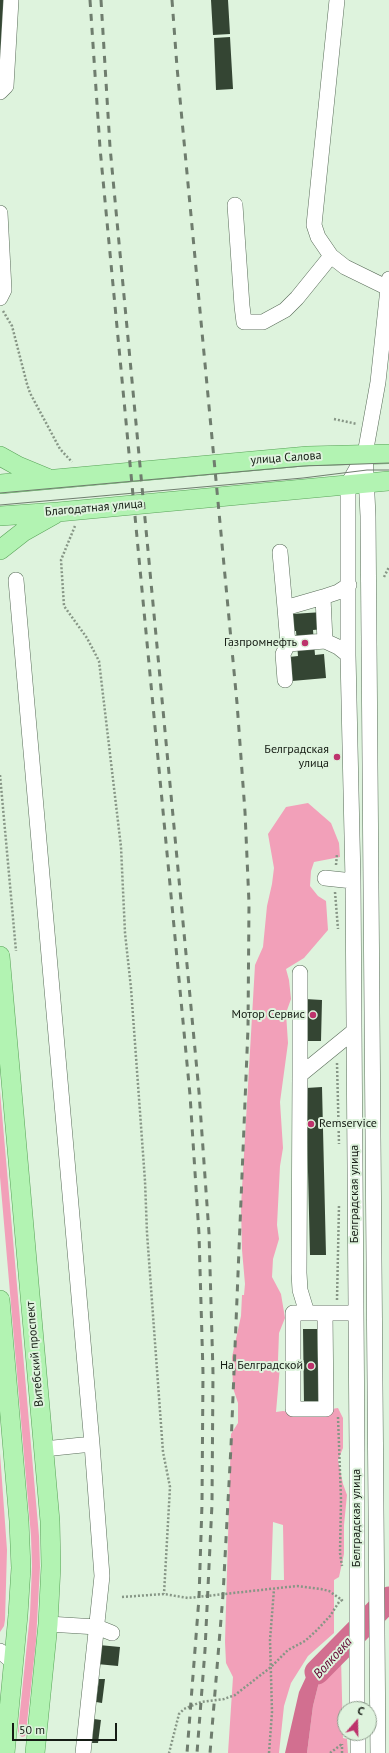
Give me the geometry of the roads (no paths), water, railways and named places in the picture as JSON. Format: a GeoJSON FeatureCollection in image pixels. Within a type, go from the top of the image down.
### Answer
{"type":"FeatureCollection","features":[{"type":"Feature","properties":{"kind":"main road","name":"улица Салова"},"geometry":{"type":"LineString","coordinates":[[50,480],[308,456],[389,454]]}},
{"type":"Feature","properties":{"kind":"main road"},"geometry":{"type":"LineString","coordinates":[[0,456],[18,466],[50,480]]}},
{"type":"Feature","properties":{"kind":"main road"},"geometry":{"type":"LineString","coordinates":[[0,484],[50,480]]}},
{"type":"Feature","properties":{"kind":"main road"},"geometry":{"type":"LineString","coordinates":[[348,484],[389,482]]}},
{"type":"Feature","properties":{"kind":"main road","name":"Благодатная улица"},"geometry":{"type":"LineString","coordinates":[[0,516],[189,500],[348,484]]}},
{"type":"Feature","properties":{"kind":"main road"},"geometry":{"type":"LineString","coordinates":[[0,550],[23,532],[58,512]]}},
{"type":"Feature","properties":{"kind":"main road","name":"Витебский проспект"},"geometry":{"type":"LineString","coordinates":[[0,956],[3,1020],[44,1449],[50,1528],[51,1566],[48,1624],[35,1753]]}},
{"type":"Feature","properties":{"kind":"main road"},"geometry":{"type":"LineString","coordinates":[[0,1305],[19,1521],[20,1568],[18,1615],[7,1657],[5,1753]]}},
{"type":"Feature","properties":{"kind":"street"},"geometry":{"type":"LineString","coordinates":[[0,92],[6,86],[11,0]]}},
{"type":"Feature","properties":{"kind":"street"},"geometry":{"type":"LineString","coordinates":[[337,0],[314,225],[318,237],[331,256],[345,267],[389,283],[378,382],[365,454],[348,484]]}},
{"type":"Feature","properties":{"kind":"street"},"geometry":{"type":"LineString","coordinates":[[235,205],[244,322],[263,322],[285,310],[310,284],[331,256]]}},
{"type":"Feature","properties":{"kind":"street"},"geometry":{"type":"LineString","coordinates":[[0,213],[4,290],[0,303]]}},
{"type":"Feature","properties":{"kind":"street","name":"Белградская улица"},"geometry":{"type":"LineString","coordinates":[[365,454],[367,483],[378,1639],[384,1694]]}},
{"type":"Feature","properties":{"kind":"street","name":"Белградская улица"},"geometry":{"type":"LineString","coordinates":[[348,484],[348,655],[353,881],[358,1591],[357,1701]]}},
{"type":"Feature","properties":{"kind":"street"},"geometry":{"type":"LineString","coordinates":[[280,552],[288,644],[283,654],[285,680]]}},
{"type":"Feature","properties":{"kind":"street"},"geometry":{"type":"LineString","coordinates":[[16,580],[92,1444],[102,1576],[83,1753]]}},
{"type":"Feature","properties":{"kind":"street"},"geometry":{"type":"LineString","coordinates":[[285,608],[338,592],[349,585]]}},
{"type":"Feature","properties":{"kind":"street"},"geometry":{"type":"LineString","coordinates":[[323,597],[325,641]]}},
{"type":"Feature","properties":{"kind":"street"},"geometry":{"type":"LineString","coordinates":[[288,644],[325,641],[348,655]]}},
{"type":"Feature","properties":{"kind":"street"},"geometry":{"type":"LineString","coordinates":[[330,879],[353,881]]}},
{"type":"Feature","properties":{"kind":"street"},"geometry":{"type":"LineString","coordinates":[[300,973],[299,1273],[301,1295],[307,1313]]}},
{"type":"Feature","properties":{"kind":"street"},"geometry":{"type":"LineString","coordinates":[[300,1075],[354,1031]]}},
{"type":"Feature","properties":{"kind":"street"},"geometry":{"type":"LineString","coordinates":[[331,1313],[326,1409],[293,1409],[293,1313],[307,1313],[331,1313],[356,1313]]}},
{"type":"Feature","properties":{"kind":"street"},"geometry":{"type":"LineString","coordinates":[[44,1449],[92,1444]]}},
{"type":"Feature","properties":{"kind":"street"},"geometry":{"type":"LineString","coordinates":[[48,1624],[97,1628],[112,1633]]}},
{"type":"Feature","properties":{"kind":"street"},"geometry":{"type":"LineString","coordinates":[[363,1701],[384,1694],[378,1753]]}},
{"type":"Feature","properties":{"kind":"street"},"geometry":{"type":"LineString","coordinates":[[358,1741],[358,1753]]}},
{"type":"Feature","properties":{"kind":"street"},"geometry":{"type":"LineString","coordinates":[[0,1752],[5,1753]]}},
{"type":"Feature","properties":{"kind":"water","name":"Волковка"},"geometry":{"type":"Polygon","coordinates":[[[339,1639],[341,1642],[341,1657],[320,1678],[313,1706],[307,1753],[285,1753],[299,1692],[306,1677],[339,1639]]]}},
{"type":"Feature","properties":{"kind":"waterway","name":"Волковка"},"geometry":{"type":"LineString","coordinates":[[317,1672],[389,1599]]}},
{"type":"Feature","properties":{"kind":"tram line"},"geometry":{"type":"LineString","coordinates":[[0,493],[303,466],[389,463]]}},
{"type":"Feature","properties":{"kind":"tram line"},"geometry":{"type":"LineString","coordinates":[[0,505],[303,478],[367,470],[389,470]]}},
{"type":"Feature","properties":{"kind":"railway"},"geometry":{"type":"LineString","coordinates":[[90,0],[100,148],[190,1095],[199,1234],[203,1373],[202,1504],[199,1598],[187,1753]]}},
{"type":"Feature","properties":{"kind":"railway"},"geometry":{"type":"LineString","coordinates":[[101,0],[110,147],[199,1092],[209,1233],[213,1373],[212,1504],[205,1650],[197,1753]]}},
{"type":"Feature","properties":{"kind":"railway"},"geometry":{"type":"LineString","coordinates":[[172,0],[237,703],[245,812],[249,903],[248,1028],[231,1446],[223,1595],[210,1753]]}},
{"type":"Feature","properties":{"kind":"place","name":"Газпромнефть"},"geometry":{"type":"Point","coordinates":[305,643]}},
{"type":"Feature","properties":{"kind":"place","name":"Белградская улица"},"geometry":{"type":"Point","coordinates":[337,757]}},
{"type":"Feature","properties":{"kind":"place","name":"Мотор Сервис"},"geometry":{"type":"Point","coordinates":[313,1015]}},
{"type":"Feature","properties":{"kind":"place","name":"Remservice"},"geometry":{"type":"Point","coordinates":[311,1124]}},
{"type":"Feature","properties":{"kind":"place","name":"На Белградской"},"geometry":{"type":"Point","coordinates":[311,1366]}}]}
